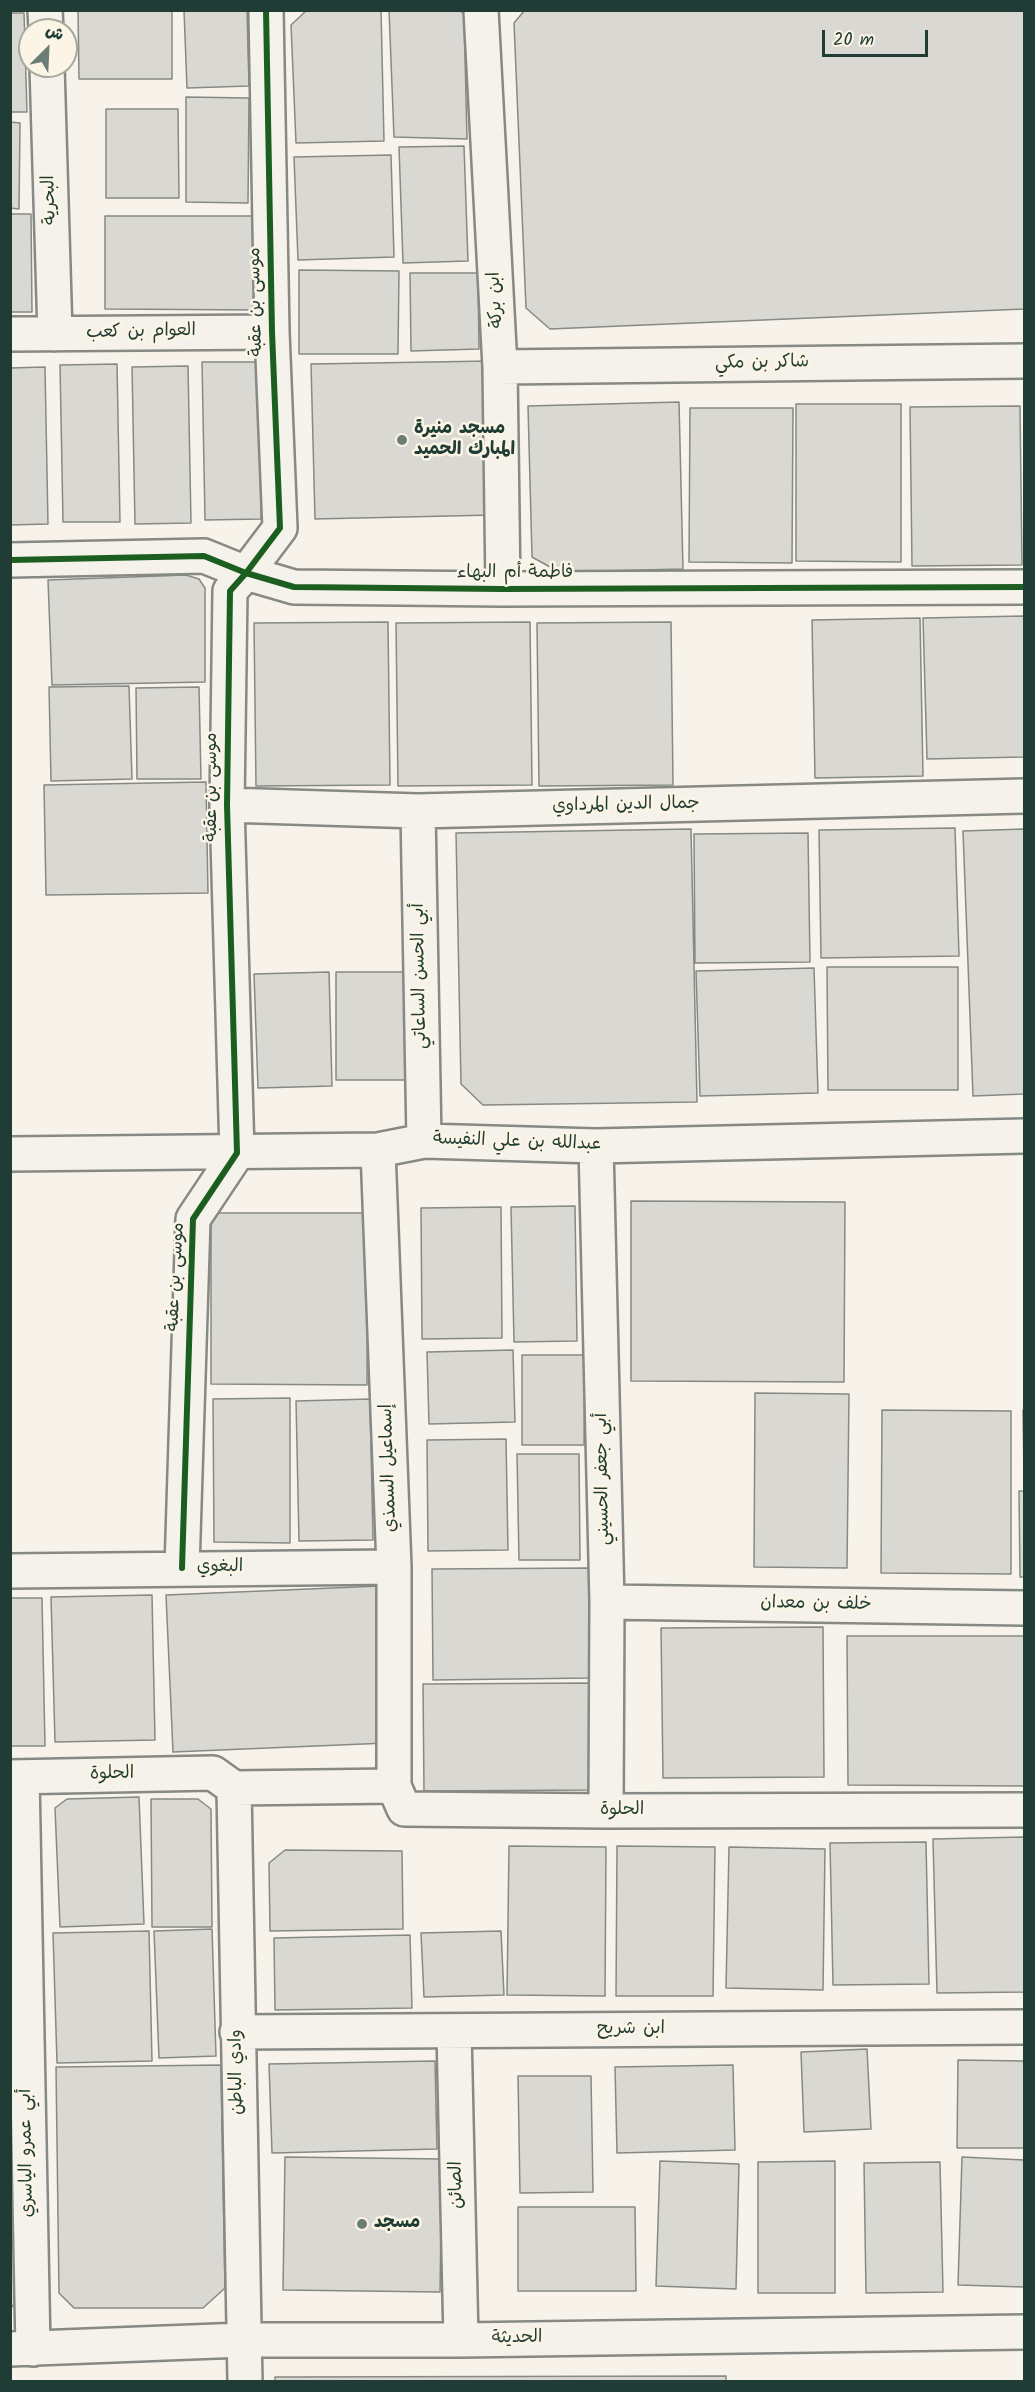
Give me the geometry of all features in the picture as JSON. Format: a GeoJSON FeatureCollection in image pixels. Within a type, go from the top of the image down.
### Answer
{"type":"FeatureCollection","features":[{"type":"Feature","properties":{"kind":"street","name":"موسى بن عقبة"},"geometry":{"type":"LineString","coordinates":[[182,1568],[193,1219],[237,1153],[227,805],[230,591],[280,528],[272,332],[266,10]]}},
{"type":"Feature","properties":{"kind":"street","name":"ابن بركة"},"geometry":{"type":"LineString","coordinates":[[481,10],[500,367],[503,589]]}},
{"type":"Feature","properties":{"kind":"street","name":"البحرية"},"geometry":{"type":"LineString","coordinates":[[47,78],[55,334]]}},
{"type":"Feature","properties":{"kind":"street","name":"العوام بن كعب"},"geometry":{"type":"LineString","coordinates":[[10,334],[272,332]]}},
{"type":"Feature","properties":{"kind":"street","name":"شاكر بن مكي"},"geometry":{"type":"LineString","coordinates":[[500,367],[1024,361]]}},
{"type":"Feature","properties":{"kind":"street","name":"فاطمة أم البهاء"},"geometry":{"type":"LineString","coordinates":[[10,560],[204,556],[246,573],[294,587],[503,589],[1024,587]]}},
{"type":"Feature","properties":{"kind":"street","name":"جمال الدين المرداوي"},"geometry":{"type":"LineString","coordinates":[[227,805],[418,811],[1024,796]]}},
{"type":"Feature","properties":{"kind":"street","name":"أبي الحسن الساعاتي"},"geometry":{"type":"LineString","coordinates":[[418,811],[424,1141]]}},
{"type":"Feature","properties":{"kind":"street","name":"عبدالله بن علي النفيسة"},"geometry":{"type":"LineString","coordinates":[[10,1154],[378,1150],[424,1141],[596,1146],[1024,1136]]}},
{"type":"Feature","properties":{"kind":"street","name":"أبي جعفر الحسيني"},"geometry":{"type":"LineString","coordinates":[[596,1146],[607,1602],[606,1812]]}},
{"type":"Feature","properties":{"kind":"street","name":"إسماعيل السمذي"},"geometry":{"type":"LineString","coordinates":[[378,1150],[394,1567],[394,1786]]}},
{"type":"Feature","properties":{"kind":"street","name":"البغوي"},"geometry":{"type":"LineString","coordinates":[[10,1571],[394,1567]]}},
{"type":"Feature","properties":{"kind":"street","name":"خلف بن معدان"},"geometry":{"type":"LineString","coordinates":[[607,1602],[1024,1608]]}},
{"type":"Feature","properties":{"kind":"street","name":"الحلوة"},"geometry":{"type":"LineString","coordinates":[[16,1777],[394,1786],[404,1809],[606,1812],[1024,1810]]}},
{"type":"Feature","properties":{"kind":"street","name":"أبي عمرو الياسري"},"geometry":{"type":"LineString","coordinates":[[16,1777],[22,2349]]}},
{"type":"Feature","properties":{"kind":"street","name":"وادي الباطن"},"geometry":{"type":"LineString","coordinates":[[224,1781],[237,2032],[245,2382]]}},
{"type":"Feature","properties":{"kind":"street","name":"ابن شريح"},"geometry":{"type":"LineString","coordinates":[[237,2032],[1024,2027]]}},
{"type":"Feature","properties":{"kind":"street","name":"الصائن"},"geometry":{"type":"LineString","coordinates":[[454,2031],[461,2340]]}},
{"type":"Feature","properties":{"kind":"street","name":"الحديثة"},"geometry":{"type":"LineString","coordinates":[[22,2349],[243,2340],[461,2340],[1024,2332]]}},
{"type":"Feature","properties":{"kind":"building"},"geometry":{"type":"Polygon","coordinates":[[[78,10],[172,10],[172,79],[79,79],[78,10]]]}},
{"type":"Feature","properties":{"kind":"building"},"geometry":{"type":"Polygon","coordinates":[[[184,10],[247,10],[249,86],[187,88],[184,10]]]}},
{"type":"Feature","properties":{"kind":"building"},"geometry":{"type":"Polygon","coordinates":[[[307,10],[381,10],[384,141],[296,143],[291,25],[307,10]]]}},
{"type":"Feature","properties":{"kind":"building"},"geometry":{"type":"Polygon","coordinates":[[[389,10],[459,10],[464,14],[467,139],[394,137],[389,10]]]}},
{"type":"Feature","properties":{"kind":"building"},"geometry":{"type":"Polygon","coordinates":[[[525,10],[1024,10],[1024,309],[550,329],[526,308],[514,23],[525,10]]]}},
{"type":"Feature","properties":{"kind":"building"},"geometry":{"type":"Polygon","coordinates":[[[10,13],[24,13],[24,18],[18,18],[18,78],[26,78],[27,112],[10,112],[10,13]]]}},
{"type":"Feature","properties":{"kind":"building"},"geometry":{"type":"Polygon","coordinates":[[[186,97],[249,98],[248,203],[186,202],[186,97]]]}},
{"type":"Feature","properties":{"kind":"building"},"geometry":{"type":"Polygon","coordinates":[[[106,109],[178,109],[179,198],[106,198],[106,109]]]}},
{"type":"Feature","properties":{"kind":"building"},"geometry":{"type":"Polygon","coordinates":[[[10,122],[20,123],[19,209],[10,208],[10,122]]]}},
{"type":"Feature","properties":{"kind":"building"},"geometry":{"type":"Polygon","coordinates":[[[464,146],[468,261],[403,263],[399,147],[464,146]]]}},
{"type":"Feature","properties":{"kind":"building"},"geometry":{"type":"Polygon","coordinates":[[[391,155],[394,257],[298,260],[294,157],[391,155]]]}},
{"type":"Feature","properties":{"kind":"building"},"geometry":{"type":"Polygon","coordinates":[[[10,214],[31,214],[32,312],[10,312],[10,214]]]}},
{"type":"Feature","properties":{"kind":"building"},"geometry":{"type":"Polygon","coordinates":[[[105,216],[260,216],[260,310],[105,309],[105,216]]]}},
{"type":"Feature","properties":{"kind":"building"},"geometry":{"type":"Polygon","coordinates":[[[299,270],[399,271],[398,354],[299,354],[299,270]]]}},
{"type":"Feature","properties":{"kind":"building"},"geometry":{"type":"Polygon","coordinates":[[[410,273],[478,273],[479,349],[411,351],[410,273]]]}},
{"type":"Feature","properties":{"kind":"building","name":"مسجد منيرة المبارك الحميد"},"geometry":{"type":"Polygon","coordinates":[[[490,361],[494,515],[315,519],[311,364],[490,361]]]}},
{"type":"Feature","properties":{"kind":"building"},"geometry":{"type":"Polygon","coordinates":[[[202,362],[259,362],[261,519],[205,520],[202,362]]]}},
{"type":"Feature","properties":{"kind":"building"},"geometry":{"type":"Polygon","coordinates":[[[117,364],[120,522],[63,522],[60,365],[117,364]]]}},
{"type":"Feature","properties":{"kind":"building"},"geometry":{"type":"Polygon","coordinates":[[[188,366],[191,523],[135,524],[132,367],[188,366]]]}},
{"type":"Feature","properties":{"kind":"building"},"geometry":{"type":"Polygon","coordinates":[[[45,367],[48,524],[10,525],[10,368],[45,367]]]}},
{"type":"Feature","properties":{"kind":"building"},"geometry":{"type":"Polygon","coordinates":[[[679,402],[683,569],[559,572],[532,557],[528,406],[679,402]]]}},
{"type":"Feature","properties":{"kind":"building"},"geometry":{"type":"Polygon","coordinates":[[[796,404],[901,404],[901,562],[796,561],[796,404]]]}},
{"type":"Feature","properties":{"kind":"building"},"geometry":{"type":"Polygon","coordinates":[[[1020,406],[1022,565],[912,566],[910,407],[1020,406]]]}},
{"type":"Feature","properties":{"kind":"building"},"geometry":{"type":"Polygon","coordinates":[[[690,408],[793,408],[792,563],[689,562],[690,408]]]}},
{"type":"Feature","properties":{"kind":"building"},"geometry":{"type":"Polygon","coordinates":[[[186,575],[199,579],[205,588],[205,682],[52,685],[48,580],[186,575]]]}},
{"type":"Feature","properties":{"kind":"building"},"geometry":{"type":"Polygon","coordinates":[[[1024,616],[1024,757],[927,759],[923,618],[1024,616]]]}},
{"type":"Feature","properties":{"kind":"building"},"geometry":{"type":"Polygon","coordinates":[[[920,618],[923,776],[815,778],[812,620],[920,618]]]}},
{"type":"Feature","properties":{"kind":"building"},"geometry":{"type":"Polygon","coordinates":[[[388,622],[390,785],[256,786],[254,623],[388,622]]]}},
{"type":"Feature","properties":{"kind":"building"},"geometry":{"type":"Polygon","coordinates":[[[530,622],[532,785],[398,786],[396,623],[530,622]]]}},
{"type":"Feature","properties":{"kind":"building"},"geometry":{"type":"Polygon","coordinates":[[[671,622],[673,785],[539,786],[537,623],[671,622]]]}},
{"type":"Feature","properties":{"kind":"building"},"geometry":{"type":"Polygon","coordinates":[[[129,686],[132,779],[51,781],[49,687],[129,686]]]}},
{"type":"Feature","properties":{"kind":"building"},"geometry":{"type":"Polygon","coordinates":[[[199,687],[201,779],[137,779],[136,688],[199,687]]]}},
{"type":"Feature","properties":{"kind":"building"},"geometry":{"type":"Polygon","coordinates":[[[206,782],[208,893],[46,895],[44,785],[206,782]]]}},
{"type":"Feature","properties":{"kind":"building"},"geometry":{"type":"Polygon","coordinates":[[[955,828],[959,956],[821,958],[819,830],[955,828]]]}},
{"type":"Feature","properties":{"kind":"building"},"geometry":{"type":"Polygon","coordinates":[[[691,829],[697,1102],[483,1105],[461,1084],[456,833],[691,829]]]}},
{"type":"Feature","properties":{"kind":"building"},"geometry":{"type":"Polygon","coordinates":[[[1024,829],[1024,1094],[973,1096],[963,831],[1024,829]]]}},
{"type":"Feature","properties":{"kind":"building"},"geometry":{"type":"Polygon","coordinates":[[[808,833],[810,962],[695,963],[694,834],[808,833]]]}},
{"type":"Feature","properties":{"kind":"building"},"geometry":{"type":"Polygon","coordinates":[[[827,967],[958,967],[958,1090],[828,1090],[827,967]]]}},
{"type":"Feature","properties":{"kind":"building"},"geometry":{"type":"Polygon","coordinates":[[[814,968],[818,1093],[700,1096],[696,971],[814,968]]]}},
{"type":"Feature","properties":{"kind":"building"},"geometry":{"type":"Polygon","coordinates":[[[329,972],[332,1086],[258,1088],[254,974],[329,972]]]}},
{"type":"Feature","properties":{"kind":"building"},"geometry":{"type":"Polygon","coordinates":[[[336,972],[408,972],[408,1080],[336,1080],[336,972]]]}},
{"type":"Feature","properties":{"kind":"building"},"geometry":{"type":"Polygon","coordinates":[[[631,1201],[845,1202],[844,1382],[631,1381],[631,1201]]]}},
{"type":"Feature","properties":{"kind":"building"},"geometry":{"type":"Polygon","coordinates":[[[575,1206],[577,1341],[514,1342],[511,1207],[575,1206]]]}},
{"type":"Feature","properties":{"kind":"building"},"geometry":{"type":"Polygon","coordinates":[[[501,1207],[502,1338],[422,1339],[421,1208],[501,1207]]]}},
{"type":"Feature","properties":{"kind":"building"},"geometry":{"type":"Polygon","coordinates":[[[211,1213],[368,1213],[367,1385],[211,1384],[211,1213]]]}},
{"type":"Feature","properties":{"kind":"building"},"geometry":{"type":"Polygon","coordinates":[[[513,1350],[515,1422],[429,1424],[427,1352],[513,1350]]]}},
{"type":"Feature","properties":{"kind":"building"},"geometry":{"type":"Polygon","coordinates":[[[522,1355],[585,1355],[584,1445],[522,1445],[522,1355]]]}},
{"type":"Feature","properties":{"kind":"building"},"geometry":{"type":"Polygon","coordinates":[[[755,1393],[849,1394],[847,1568],[754,1567],[755,1393]]]}},
{"type":"Feature","properties":{"kind":"building"},"geometry":{"type":"Polygon","coordinates":[[[290,1398],[290,1543],[214,1542],[213,1399],[290,1398]]]}},
{"type":"Feature","properties":{"kind":"building"},"geometry":{"type":"Polygon","coordinates":[[[370,1399],[373,1540],[299,1541],[296,1401],[370,1399]]]}},
{"type":"Feature","properties":{"kind":"building"},"geometry":{"type":"Polygon","coordinates":[[[882,1410],[1011,1411],[1011,1574],[881,1573],[882,1410]]]}},
{"type":"Feature","properties":{"kind":"building"},"geometry":{"type":"Polygon","coordinates":[[[1023,1410],[1024,1410],[1024,1477],[1023,1410]]]}},
{"type":"Feature","properties":{"kind":"building"},"geometry":{"type":"Polygon","coordinates":[[[506,1439],[508,1550],[428,1551],[427,1440],[506,1439]]]}},
{"type":"Feature","properties":{"kind":"building"},"geometry":{"type":"Polygon","coordinates":[[[517,1454],[579,1454],[580,1560],[519,1560],[517,1454]]]}},
{"type":"Feature","properties":{"kind":"building"},"geometry":{"type":"Polygon","coordinates":[[[1019,1491],[1024,1491],[1024,1577],[1020,1577],[1019,1491]]]}},
{"type":"Feature","properties":{"kind":"building"},"geometry":{"type":"Polygon","coordinates":[[[590,1568],[592,1678],[433,1680],[432,1569],[590,1568]]]}},
{"type":"Feature","properties":{"kind":"building"},"geometry":{"type":"Polygon","coordinates":[[[380,1586],[387,1743],[173,1752],[166,1595],[380,1586]]]}},
{"type":"Feature","properties":{"kind":"building"},"geometry":{"type":"Polygon","coordinates":[[[152,1595],[155,1740],[55,1742],[51,1597],[152,1595]]]}},
{"type":"Feature","properties":{"kind":"building"},"geometry":{"type":"Polygon","coordinates":[[[10,1598],[42,1598],[45,1746],[10,1746],[10,1598]]]}},
{"type":"Feature","properties":{"kind":"building"},"geometry":{"type":"Polygon","coordinates":[[[823,1627],[824,1777],[663,1778],[661,1628],[823,1627]]]}},
{"type":"Feature","properties":{"kind":"building"},"geometry":{"type":"Polygon","coordinates":[[[847,1636],[1024,1636],[1024,1786],[848,1785],[847,1636]]]}},
{"type":"Feature","properties":{"kind":"building"},"geometry":{"type":"Polygon","coordinates":[[[592,1683],[593,1790],[424,1791],[423,1684],[592,1683]]]}},
{"type":"Feature","properties":{"kind":"building"},"geometry":{"type":"Polygon","coordinates":[[[139,1797],[144,1924],[60,1927],[55,1808],[67,1799],[139,1797]]]}},
{"type":"Feature","properties":{"kind":"building"},"geometry":{"type":"Polygon","coordinates":[[[151,1799],[198,1799],[211,1809],[212,1927],[152,1927],[151,1799]]]}},
{"type":"Feature","properties":{"kind":"building"},"geometry":{"type":"Polygon","coordinates":[[[1024,1837],[1024,1992],[937,1993],[933,1839],[1024,1837]]]}},
{"type":"Feature","properties":{"kind":"building"},"geometry":{"type":"Polygon","coordinates":[[[926,1842],[929,1984],[833,1985],[830,1843],[926,1842]]]}},
{"type":"Feature","properties":{"kind":"building"},"geometry":{"type":"Polygon","coordinates":[[[509,1846],[606,1847],[605,1996],[507,1995],[509,1846]]]}},
{"type":"Feature","properties":{"kind":"building"},"geometry":{"type":"Polygon","coordinates":[[[617,1846],[715,1847],[713,1996],[616,1996],[617,1846]]]}},
{"type":"Feature","properties":{"kind":"building"},"geometry":{"type":"Polygon","coordinates":[[[729,1847],[825,1849],[823,1990],[726,1988],[729,1847]]]}},
{"type":"Feature","properties":{"kind":"building"},"geometry":{"type":"Polygon","coordinates":[[[285,1850],[402,1851],[403,1929],[270,1931],[269,1863],[285,1850]]]}},
{"type":"Feature","properties":{"kind":"building"},"geometry":{"type":"Polygon","coordinates":[[[212,1929],[216,2056],[159,2058],[154,1931],[212,1929]]]}},
{"type":"Feature","properties":{"kind":"building"},"geometry":{"type":"Polygon","coordinates":[[[149,1931],[152,2061],[57,2063],[53,1933],[149,1931]]]}},
{"type":"Feature","properties":{"kind":"building"},"geometry":{"type":"Polygon","coordinates":[[[501,1931],[504,1995],[424,1997],[421,1933],[501,1931]]]}},
{"type":"Feature","properties":{"kind":"building"},"geometry":{"type":"Polygon","coordinates":[[[410,1935],[412,2008],[275,2010],[274,1938],[410,1935]]]}},
{"type":"Feature","properties":{"kind":"building"},"geometry":{"type":"Polygon","coordinates":[[[10,2008],[15,2155],[10,2155],[10,2008]]]}},
{"type":"Feature","properties":{"kind":"building"},"geometry":{"type":"Polygon","coordinates":[[[867,2049],[871,2129],[804,2132],[801,2052],[867,2049]]]}},
{"type":"Feature","properties":{"kind":"building"},"geometry":{"type":"Polygon","coordinates":[[[958,2060],[1024,2061],[1024,2148],[957,2148],[958,2060]]]}},
{"type":"Feature","properties":{"kind":"building"},"geometry":{"type":"Polygon","coordinates":[[[435,2061],[437,2149],[272,2153],[269,2064],[435,2061]]]}},
{"type":"Feature","properties":{"kind":"building"},"geometry":{"type":"Polygon","coordinates":[[[221,2065],[225,2288],[203,2308],[74,2308],[59,2293],[56,2067],[221,2065]]]}},
{"type":"Feature","properties":{"kind":"building"},"geometry":{"type":"Polygon","coordinates":[[[733,2065],[735,2150],[617,2153],[615,2067],[733,2065]]]}},
{"type":"Feature","properties":{"kind":"building"},"geometry":{"type":"Polygon","coordinates":[[[518,2076],[591,2076],[593,2192],[520,2193],[518,2076]]]}},
{"type":"Feature","properties":{"kind":"building","name":"مسجد"},"geometry":{"type":"Polygon","coordinates":[[[285,2157],[442,2159],[440,2292],[283,2290],[285,2157]]]}},
{"type":"Feature","properties":{"kind":"building"},"geometry":{"type":"Polygon","coordinates":[[[962,2157],[1024,2160],[1024,2287],[958,2285],[962,2157]]]}},
{"type":"Feature","properties":{"kind":"building"},"geometry":{"type":"Polygon","coordinates":[[[660,2161],[739,2164],[736,2289],[656,2286],[660,2161]]]}},
{"type":"Feature","properties":{"kind":"building"},"geometry":{"type":"Polygon","coordinates":[[[835,2161],[835,2293],[758,2293],[758,2162],[835,2161]]]}},
{"type":"Feature","properties":{"kind":"building"},"geometry":{"type":"Polygon","coordinates":[[[940,2162],[943,2292],[866,2293],[864,2163],[940,2162]]]}},
{"type":"Feature","properties":{"kind":"building"},"geometry":{"type":"Polygon","coordinates":[[[10,2174],[20,2174],[22,2295],[10,2309],[10,2174]]]}},
{"type":"Feature","properties":{"kind":"building"},"geometry":{"type":"Polygon","coordinates":[[[518,2207],[635,2207],[636,2291],[518,2291],[518,2207]]]}},
{"type":"Feature","properties":{"kind":"building"},"geometry":{"type":"Polygon","coordinates":[[[726,2376],[726,2382],[275,2382],[275,2377],[726,2376]]]}},
{"type":"Feature","properties":{"kind":"cycle path"},"geometry":{"type":"LineString","coordinates":[[182,1568],[193,1219],[237,1153],[227,805],[230,591],[280,528],[272,332],[266,10]]}},
{"type":"Feature","properties":{"kind":"cycle path"},"geometry":{"type":"LineString","coordinates":[[10,560],[204,556],[246,573],[294,587],[503,589],[1024,587]]}},
{"type":"Feature","properties":{"kind":"place","name":"مسجد منيرة المبارك الحميد"},"geometry":{"type":"Point","coordinates":[402,440]}},
{"type":"Feature","properties":{"kind":"place","name":"مسجد"},"geometry":{"type":"Point","coordinates":[362,2224]}}]}
